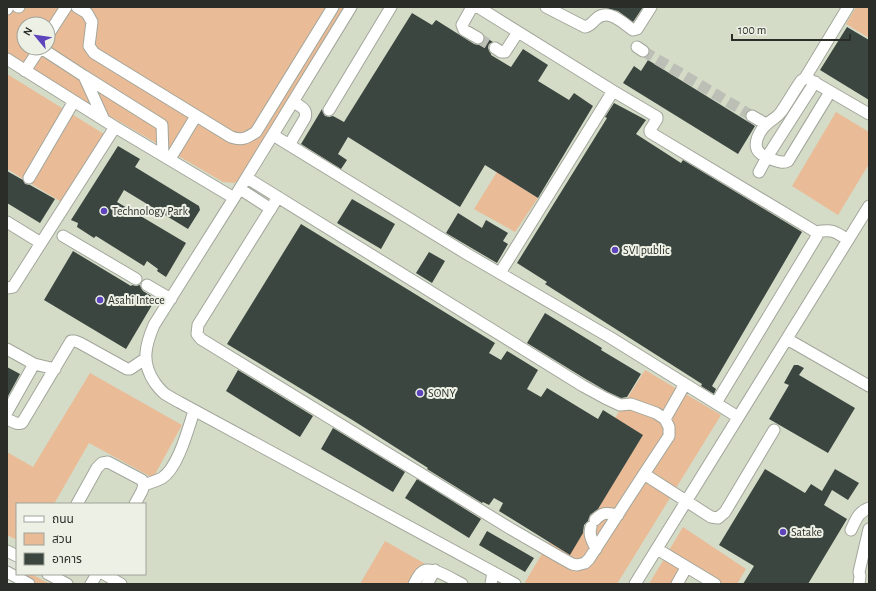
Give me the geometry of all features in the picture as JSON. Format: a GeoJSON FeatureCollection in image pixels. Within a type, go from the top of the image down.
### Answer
{"type":"FeatureCollection","features":[{"type":"Feature","properties":{"kind":"street"},"geometry":{"type":"LineString","coordinates":[[56,23],[66,7]]}},
{"type":"Feature","properties":{"kind":"street"},"geometry":{"type":"LineString","coordinates":[[77,7],[87,13],[92,22],[89,46],[94,53],[231,137],[238,139],[246,139],[256,132],[333,7]]}},
{"type":"Feature","properties":{"kind":"street"},"geometry":{"type":"LineString","coordinates":[[351,7],[247,178],[154,325],[148,339],[146,349],[145,359],[147,368],[151,378],[165,394],[194,411],[516,584]]}},
{"type":"Feature","properties":{"kind":"street"},"geometry":{"type":"LineString","coordinates":[[329,110],[391,7]]}},
{"type":"Feature","properties":{"kind":"street"},"geometry":{"type":"LineString","coordinates":[[472,7],[462,25],[464,30],[478,38]]}},
{"type":"Feature","properties":{"kind":"street"},"geometry":{"type":"LineString","coordinates":[[478,7],[657,118],[650,130],[651,134],[816,232],[827,230],[834,231],[846,238]]}},
{"type":"Feature","properties":{"kind":"street"},"geometry":{"type":"LineString","coordinates":[[546,7],[585,27],[590,26],[601,14],[607,14],[633,30],[637,29],[651,7]]}},
{"type":"Feature","properties":{"kind":"street"},"geometry":{"type":"LineString","coordinates":[[759,172],[810,80],[848,7]]}},
{"type":"Feature","properties":{"kind":"street"},"geometry":{"type":"LineString","coordinates":[[495,48],[501,52],[505,52],[518,32]]}},
{"type":"Feature","properties":{"kind":"street"},"geometry":{"type":"LineString","coordinates":[[25,71],[35,56]]}},
{"type":"Feature","properties":{"kind":"street"},"geometry":{"type":"LineString","coordinates":[[53,56],[162,125],[166,157]]}},
{"type":"Feature","properties":{"kind":"street"},"geometry":{"type":"LineString","coordinates":[[7,59],[115,127],[166,157],[237,194],[271,209]]}},
{"type":"Feature","properties":{"kind":"street"},"geometry":{"type":"LineString","coordinates":[[84,76],[104,120]]}},
{"type":"Feature","properties":{"kind":"street"},"geometry":{"type":"LineString","coordinates":[[830,92],[788,161],[785,163],[780,162],[759,153],[756,144],[757,138],[766,124],[781,113],[801,81],[810,80],[869,114]]}},
{"type":"Feature","properties":{"kind":"street"},"geometry":{"type":"LineString","coordinates":[[500,273],[613,91]]}},
{"type":"Feature","properties":{"kind":"street"},"geometry":{"type":"LineString","coordinates":[[30,178],[74,101]]}},
{"type":"Feature","properties":{"kind":"street"},"geometry":{"type":"LineString","coordinates":[[289,145],[306,114],[304,109],[293,102]]}},
{"type":"Feature","properties":{"kind":"street"},"geometry":{"type":"LineString","coordinates":[[166,157],[196,116]]}},
{"type":"Feature","properties":{"kind":"street"},"geometry":{"type":"LineString","coordinates":[[752,116],[766,124]]}},
{"type":"Feature","properties":{"kind":"street"},"geometry":{"type":"LineString","coordinates":[[7,288],[13,287],[115,127]]}},
{"type":"Feature","properties":{"kind":"street"},"geometry":{"type":"LineString","coordinates":[[273,135],[460,250],[611,338],[727,410]]}},
{"type":"Feature","properties":{"kind":"street"},"geometry":{"type":"LineString","coordinates":[[247,178],[278,197],[583,386],[620,405],[631,404],[665,419],[669,436],[596,549],[585,563],[577,565],[572,564],[561,558],[201,339],[197,334],[198,325],[278,197]]}},
{"type":"Feature","properties":{"kind":"street"},"geometry":{"type":"LineString","coordinates":[[727,410],[786,339],[846,238],[869,206]]}},
{"type":"Feature","properties":{"kind":"street"},"geometry":{"type":"LineString","coordinates":[[7,222],[41,243]]}},
{"type":"Feature","properties":{"kind":"street"},"geometry":{"type":"LineString","coordinates":[[635,584],[686,502],[727,410],[817,236],[816,232]]}},
{"type":"Feature","properties":{"kind":"street"},"geometry":{"type":"LineString","coordinates":[[63,236],[136,278]]}},
{"type":"Feature","properties":{"kind":"street"},"geometry":{"type":"LineString","coordinates":[[147,285],[171,299]]}},
{"type":"Feature","properties":{"kind":"street"},"geometry":{"type":"LineString","coordinates":[[786,339],[869,386]]}},
{"type":"Feature","properties":{"kind":"street"},"geometry":{"type":"LineString","coordinates":[[7,419],[17,424],[22,423],[68,345],[72,341],[75,341],[127,369],[130,369],[145,359]]}},
{"type":"Feature","properties":{"kind":"street"},"geometry":{"type":"LineString","coordinates":[[7,349],[34,364],[55,369]]}},
{"type":"Feature","properties":{"kind":"street"},"geometry":{"type":"LineString","coordinates":[[7,412],[34,364]]}},
{"type":"Feature","properties":{"kind":"street"},"geometry":{"type":"LineString","coordinates":[[665,419],[685,384]]}},
{"type":"Feature","properties":{"kind":"street"},"geometry":{"type":"LineString","coordinates":[[144,485],[162,478],[168,472],[178,455],[194,411]]}},
{"type":"Feature","properties":{"kind":"street"},"geometry":{"type":"LineString","coordinates":[[644,474],[711,518],[718,518],[725,512],[774,430]]}},
{"type":"Feature","properties":{"kind":"street"},"geometry":{"type":"LineString","coordinates":[[78,503],[97,468],[102,463],[108,462],[142,480],[144,485],[136,503]]}},
{"type":"Feature","properties":{"kind":"street"},"geometry":{"type":"LineString","coordinates":[[851,530],[859,513],[869,508]]}},
{"type":"Feature","properties":{"kind":"street"},"geometry":{"type":"LineString","coordinates":[[596,549],[591,538],[590,530],[593,523],[599,515],[605,513],[618,514]]}},
{"type":"Feature","properties":{"kind":"street"},"geometry":{"type":"LineString","coordinates":[[863,580],[860,572],[869,529]]}},
{"type":"Feature","properties":{"kind":"street"},"geometry":{"type":"LineString","coordinates":[[657,549],[686,568],[715,584]]}},
{"type":"Feature","properties":{"kind":"street"},"geometry":{"type":"LineString","coordinates":[[7,551],[16,556]]}},
{"type":"Feature","properties":{"kind":"street"},"geometry":{"type":"LineString","coordinates":[[677,584],[686,568]]}},
{"type":"Feature","properties":{"kind":"street"},"geometry":{"type":"LineString","coordinates":[[414,584],[421,572],[425,570],[435,570],[462,584]]}},
{"type":"Feature","properties":{"kind":"street"},"geometry":{"type":"LineString","coordinates":[[427,584],[435,570]]}},
{"type":"Feature","properties":{"kind":"street"},"geometry":{"type":"LineString","coordinates":[[7,572],[29,584]]}},
{"type":"Feature","properties":{"kind":"street"},"geometry":{"type":"LineString","coordinates":[[491,584],[493,572]]}},
{"type":"Feature","properties":{"kind":"street"},"geometry":{"type":"LineString","coordinates":[[50,575],[67,584]]}},
{"type":"Feature","properties":{"kind":"street"},"geometry":{"type":"LineString","coordinates":[[90,584],[96,575]]}},
{"type":"Feature","properties":{"kind":"street"},"geometry":{"type":"LineString","coordinates":[[106,575],[121,584]]}},
{"type":"Feature","properties":{"kind":"shaded area"},"geometry":{"type":"Polygon","coordinates":[[[7,7],[869,7],[869,584],[16,584],[21,575],[146,575],[146,503],[16,503],[16,559],[7,554],[7,7]]]}},
{"type":"Feature","properties":{"kind":"green space"},"geometry":{"type":"Polygon","coordinates":[[[7,7],[347,7],[242,178],[234,183],[223,182],[7,56],[7,7]]]}},
{"type":"Feature","properties":{"kind":"green space"},"geometry":{"type":"Polygon","coordinates":[[[856,7],[869,7],[869,38],[846,24],[856,7]]]}},
{"type":"Feature","properties":{"kind":"green space"},"geometry":{"type":"Polygon","coordinates":[[[7,74],[104,134],[63,203],[7,169],[7,74]]]}},
{"type":"Feature","properties":{"kind":"green space"},"geometry":{"type":"Polygon","coordinates":[[[836,112],[869,132],[869,164],[838,215],[792,186],[836,112]]]}},
{"type":"Feature","properties":{"kind":"green space"},"geometry":{"type":"Polygon","coordinates":[[[497,172],[538,198],[515,232],[474,209],[497,172]]]}},
{"type":"Feature","properties":{"kind":"green space"},"geometry":{"type":"Polygon","coordinates":[[[645,370],[721,415],[617,584],[524,584],[549,542],[570,554],[643,435],[615,418],[645,370]]]}},
{"type":"Feature","properties":{"kind":"green space"},"geometry":{"type":"Polygon","coordinates":[[[90,373],[182,425],[153,478],[89,443],[55,503],[16,503],[16,540],[7,535],[7,452],[33,467],[90,373]]]}},
{"type":"Feature","properties":{"kind":"green space"},"geometry":{"type":"Polygon","coordinates":[[[683,527],[746,569],[737,584],[721,584],[695,567],[684,584],[649,584],[683,527]]]}},
{"type":"Feature","properties":{"kind":"green space"},"geometry":{"type":"Polygon","coordinates":[[[385,541],[429,566],[418,584],[360,584],[385,541]]]}},
{"type":"Feature","properties":{"kind":"green space"},"geometry":{"type":"Polygon","coordinates":[[[26,575],[33,575],[50,584],[21,584],[26,575]]]}},
{"type":"Feature","properties":{"kind":"building"},"geometry":{"type":"Polygon","coordinates":[[[602,7],[643,7],[633,22],[618,11],[602,7]]]}},
{"type":"Feature","properties":{"kind":"building"},"geometry":{"type":"Polygon","coordinates":[[[412,13],[432,25],[436,20],[474,44],[482,44],[485,37],[493,42],[489,44],[488,47],[491,55],[511,67],[523,49],[548,65],[538,81],[569,100],[574,93],[593,106],[538,198],[485,165],[460,207],[348,137],[338,154],[347,160],[341,169],[301,144],[322,109],[325,116],[333,116],[344,122],[412,13]]]}},
{"type":"Feature","properties":{"kind":"building"},"geometry":{"type":"Polygon","coordinates":[[[847,27],[869,40],[869,100],[820,70],[847,27]]]}},
{"type":"Feature","properties":{"kind":"building"},"geometry":{"type":"Polygon","coordinates":[[[648,60],[755,126],[738,154],[623,83],[634,66],[641,71],[648,60]]]}},
{"type":"Feature","properties":{"kind":"building","name":"SVI public"},"geometry":{"type":"Polygon","coordinates":[[[614,103],[646,120],[636,134],[681,163],[683,160],[802,232],[712,386],[716,389],[714,394],[701,386],[702,384],[545,284],[547,282],[517,263],[607,118],[605,117],[614,103]]]}},
{"type":"Feature","properties":{"kind":"building","name":"Technology Park"},"geometry":{"type":"Polygon","coordinates":[[[118,146],[140,159],[135,167],[199,206],[200,210],[188,229],[124,190],[117,202],[186,243],[166,277],[157,271],[158,269],[147,261],[144,266],[96,236],[94,238],[77,227],[78,223],[71,220],[118,146]]]}},
{"type":"Feature","properties":{"kind":"building"},"geometry":{"type":"Polygon","coordinates":[[[7,171],[23,180],[25,184],[30,185],[55,199],[40,223],[7,203],[7,171]]]}},
{"type":"Feature","properties":{"kind":"building"},"geometry":{"type":"Polygon","coordinates":[[[352,199],[395,224],[381,249],[337,223],[352,199]]]}},
{"type":"Feature","properties":{"kind":"building"},"geometry":{"type":"Polygon","coordinates":[[[458,213],[482,228],[486,220],[508,233],[503,241],[508,244],[497,263],[446,233],[458,213]]]}},
{"type":"Feature","properties":{"kind":"building","name":"SONY"},"geometry":{"type":"Polygon","coordinates":[[[301,224],[495,343],[489,353],[501,360],[507,351],[538,370],[527,389],[541,397],[547,388],[598,419],[603,410],[643,435],[598,509],[590,515],[588,521],[584,525],[583,533],[570,555],[499,511],[503,503],[494,498],[489,505],[483,502],[482,503],[354,421],[227,344],[301,224]]]}},
{"type":"Feature","properties":{"kind":"building","name":"Asahi Intece"},"geometry":{"type":"Polygon","coordinates":[[[73,251],[131,286],[140,285],[143,291],[155,300],[126,349],[44,300],[73,251]]]}},
{"type":"Feature","properties":{"kind":"building"},"geometry":{"type":"Polygon","coordinates":[[[429,252],[445,261],[432,283],[416,273],[429,252]]]}},
{"type":"Feature","properties":{"kind":"building"},"geometry":{"type":"Polygon","coordinates":[[[545,313],[641,374],[627,397],[621,398],[608,392],[527,343],[545,313]]]}},
{"type":"Feature","properties":{"kind":"building"},"geometry":{"type":"Polygon","coordinates":[[[794,365],[804,368],[799,375],[855,408],[828,453],[769,419],[789,385],[784,383],[794,365]]]}},
{"type":"Feature","properties":{"kind":"building"},"geometry":{"type":"Polygon","coordinates":[[[7,367],[20,374],[7,398],[7,367]]]}},
{"type":"Feature","properties":{"kind":"building"},"geometry":{"type":"Polygon","coordinates":[[[238,370],[313,416],[300,437],[226,391],[238,370]]]}},
{"type":"Feature","properties":{"kind":"building"},"geometry":{"type":"Polygon","coordinates":[[[333,428],[405,472],[393,492],[321,449],[333,428]]]}},
{"type":"Feature","properties":{"kind":"building","name":"Satake"},"geometry":{"type":"Polygon","coordinates":[[[765,469],[805,493],[811,484],[822,491],[835,469],[859,483],[848,500],[832,490],[824,505],[847,519],[808,584],[743,584],[754,566],[719,545],[765,469]]]}},
{"type":"Feature","properties":{"kind":"building"},"geometry":{"type":"Polygon","coordinates":[[[417,479],[481,519],[469,538],[405,498],[417,479]]]}},
{"type":"Feature","properties":{"kind":"building"},"geometry":{"type":"Polygon","coordinates":[[[487,531],[534,558],[525,572],[479,545],[487,531]]]}},
{"type":"Feature","properties":{"kind":"tunnel"},"geometry":{"type":"LineString","coordinates":[[478,38],[495,48]]}},
{"type":"Feature","properties":{"kind":"tunnel"},"geometry":{"type":"LineString","coordinates":[[643,51],[752,116]]}},
{"type":"Feature","properties":{"kind":"place","name":"Technology Park"},"geometry":{"type":"Point","coordinates":[104,211]}},
{"type":"Feature","properties":{"kind":"place","name":"SVI public"},"geometry":{"type":"Point","coordinates":[615,250]}},
{"type":"Feature","properties":{"kind":"place","name":"Asahi Intece"},"geometry":{"type":"Point","coordinates":[100,300]}},
{"type":"Feature","properties":{"kind":"place","name":"SONY"},"geometry":{"type":"Point","coordinates":[420,393]}},
{"type":"Feature","properties":{"kind":"place","name":"Satake"},"geometry":{"type":"Point","coordinates":[783,532]}}]}
